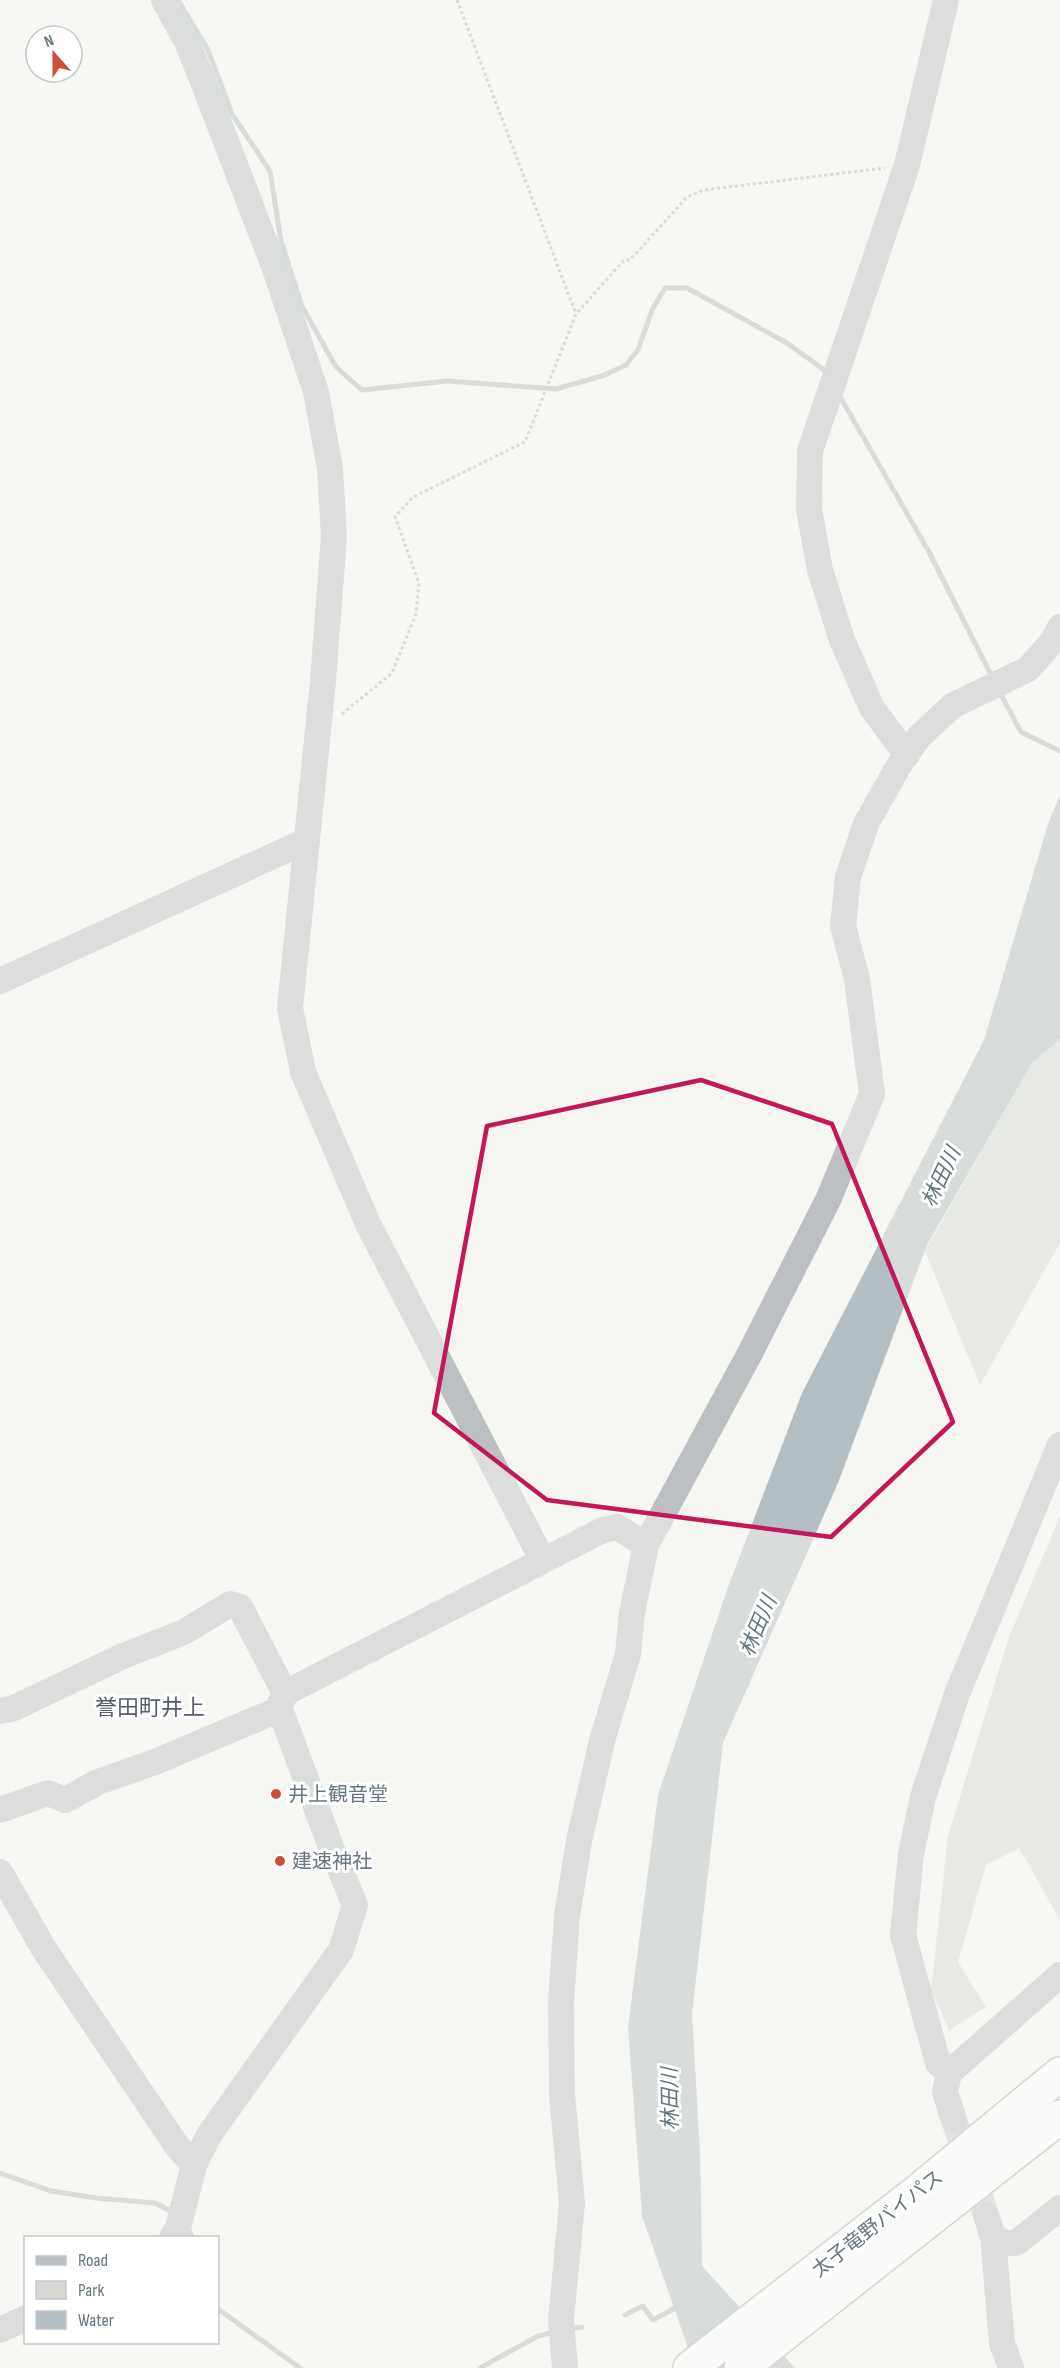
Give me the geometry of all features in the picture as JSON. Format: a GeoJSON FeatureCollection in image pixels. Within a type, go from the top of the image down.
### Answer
{"type":"FeatureCollection","features":[{"type":"Feature","properties":{"kind":"highway"},"geometry":{"type":"LineString","coordinates":[[921,2208],[1060,2052]]}},
{"type":"Feature","properties":{"kind":"highway","name":"太子竜野バイパス"},"geometry":{"type":"LineString","coordinates":[[741,2368],[921,2208],[1060,2074]]}},
{"type":"Feature","properties":{"kind":"highway","name":"太子竜野バイパス"},"geometry":{"type":"LineString","coordinates":[[690,2368],[921,2208],[1017,2152],[1060,2117]]}},
{"type":"Feature","properties":{"kind":"highway"},"geometry":{"type":"LineString","coordinates":[[1017,2152],[1060,2129]]}},
{"type":"Feature","properties":{"kind":"street"},"geometry":{"type":"LineString","coordinates":[[164,0],[187,42],[274,266],[316,392],[330,468],[334,536],[318,730],[290,1008],[303,1072],[368,1224],[543,1560]]}},
{"type":"Feature","properties":{"kind":"street"},"geometry":{"type":"LineString","coordinates":[[907,755],[872,708],[842,640],[820,570],[809,498],[810,452],[907,165],[946,0]]}},
{"type":"Feature","properties":{"kind":"street"},"geometry":{"type":"LineString","coordinates":[[565,2368],[562,2331],[572,2203],[562,2095],[561,2003],[567,1916],[579,1841],[602,1741],[628,1654],[632,1613],[646,1545],[749,1355],[828,1200],[872,1094],[856,979],[843,926],[848,877],[866,824],[919,737],[952,706],[1028,669],[1053,641],[1060,627]]}},
{"type":"Feature","properties":{"kind":"street"},"geometry":{"type":"LineString","coordinates":[[0,981],[306,841]]}},
{"type":"Feature","properties":{"kind":"street"},"geometry":{"type":"LineString","coordinates":[[949,2073],[938,2063],[903,1935],[911,1854],[923,1797],[957,1694],[1060,1445]]}},
{"type":"Feature","properties":{"kind":"street"},"geometry":{"type":"LineString","coordinates":[[0,1810],[48,1793],[65,1800],[98,1782],[155,1762],[284,1700],[603,1530],[617,1527],[646,1545]]}},
{"type":"Feature","properties":{"kind":"street"},"geometry":{"type":"LineString","coordinates":[[0,1711],[14,1707],[123,1656],[184,1632],[230,1604],[240,1607],[281,1686],[332,1850],[355,1905],[341,1950],[209,2135],[194,2165],[185,2204],[175,2233]]}},
{"type":"Feature","properties":{"kind":"street"},"geometry":{"type":"LineString","coordinates":[[0,1872],[44,1949],[177,2146],[194,2165]]}},
{"type":"Feature","properties":{"kind":"street"},"geometry":{"type":"LineString","coordinates":[[954,2120],[945,2092],[949,2073],[1060,1975]]}},
{"type":"Feature","properties":{"kind":"street"},"geometry":{"type":"LineString","coordinates":[[1011,2368],[1002,2343],[989,2226],[1005,2243],[1016,2243],[1060,2208]]}},
{"type":"Feature","properties":{"kind":"street"},"geometry":{"type":"LineString","coordinates":[[0,2330],[24,2319]]}},
{"type":"Feature","properties":{"kind":"path"},"geometry":{"type":"LineString","coordinates":[[457,0],[576,314]]}},
{"type":"Feature","properties":{"kind":"path"},"geometry":{"type":"LineString","coordinates":[[318,730],[392,673],[416,614],[419,583],[395,517],[413,497],[525,442],[576,314],[624,260],[630,260],[687,197],[704,190],[907,165]]}},
{"type":"Feature","properties":{"kind":"highlighted area"},"geometry":{"type":"Polygon","coordinates":[[[701,1080],[832,1124],[953,1422],[831,1537],[547,1500],[434,1413],[487,1126],[701,1080]]]}},
{"type":"Feature","properties":{"kind":"green space"},"geometry":{"type":"Polygon","coordinates":[[[1060,1039],[1060,1243],[980,1385],[925,1251],[1032,1063],[1060,1039]]]}},
{"type":"Feature","properties":{"kind":"green space"},"geometry":{"type":"Polygon","coordinates":[[[1060,1516],[1060,1920],[1019,1848],[986,1865],[958,1962],[986,2007],[949,2030],[931,1990],[948,1836],[1009,1637],[1060,1516]]]}},
{"type":"Feature","properties":{"kind":"water","name":"林田川"},"geometry":{"type":"Polygon","coordinates":[[[1060,795],[1060,1039],[1032,1063],[927,1245],[838,1483],[723,1743],[692,2014],[700,2152],[702,2266],[795,2368],[695,2368],[642,2216],[628,2027],[658,1795],[728,1587],[802,1393],[984,1040],[1048,824],[1060,795]]]}},
{"type":"Feature","properties":{"kind":"waterway"},"geometry":{"type":"LineString","coordinates":[[178,0],[208,50],[232,114],[270,171],[281,241],[302,306],[336,367],[362,390],[447,381],[556,389],[602,376],[626,365],[638,350],[652,310],[665,288],[687,288],[787,343],[823,369],[827,375]]}},
{"type":"Feature","properties":{"kind":"waterway"},"geometry":{"type":"LineString","coordinates":[[838,393],[929,552],[992,677]]}},
{"type":"Feature","properties":{"kind":"waterway"},"geometry":{"type":"LineString","coordinates":[[999,691],[1021,732],[1060,751]]}},
{"type":"Feature","properties":{"kind":"waterway"},"geometry":{"type":"LineString","coordinates":[[0,2173],[51,2191],[155,2203],[175,2213]]}},
{"type":"Feature","properties":{"kind":"waterway"},"geometry":{"type":"LineString","coordinates":[[187,2226],[192,2236]]}},
{"type":"Feature","properties":{"kind":"waterway"},"geometry":{"type":"LineString","coordinates":[[625,2315],[643,2306],[653,2320],[679,2306]]}},
{"type":"Feature","properties":{"kind":"waterway"},"geometry":{"type":"LineString","coordinates":[[219,2310],[300,2368]]}},
{"type":"Feature","properties":{"kind":"waterway"},"geometry":{"type":"LineString","coordinates":[[569,2329],[582,2327]]}},
{"type":"Feature","properties":{"kind":"waterway"},"geometry":{"type":"LineString","coordinates":[[480,2368],[538,2336],[554,2332]]}},
{"type":"Feature","properties":{"kind":"tunnel"},"geometry":{"type":"LineString","coordinates":[[954,2120],[986,2215]]}},
{"type":"Feature","properties":{"kind":"place","name":"井上観音堂"},"geometry":{"type":"Point","coordinates":[276,1794]}},
{"type":"Feature","properties":{"kind":"place","name":"建速神社"},"geometry":{"type":"Point","coordinates":[280,1861]}},
{"type":"Feature","properties":{"kind":"district","name":"誉田町井上"},"geometry":{"type":"Point","coordinates":[150,1707]}}]}
